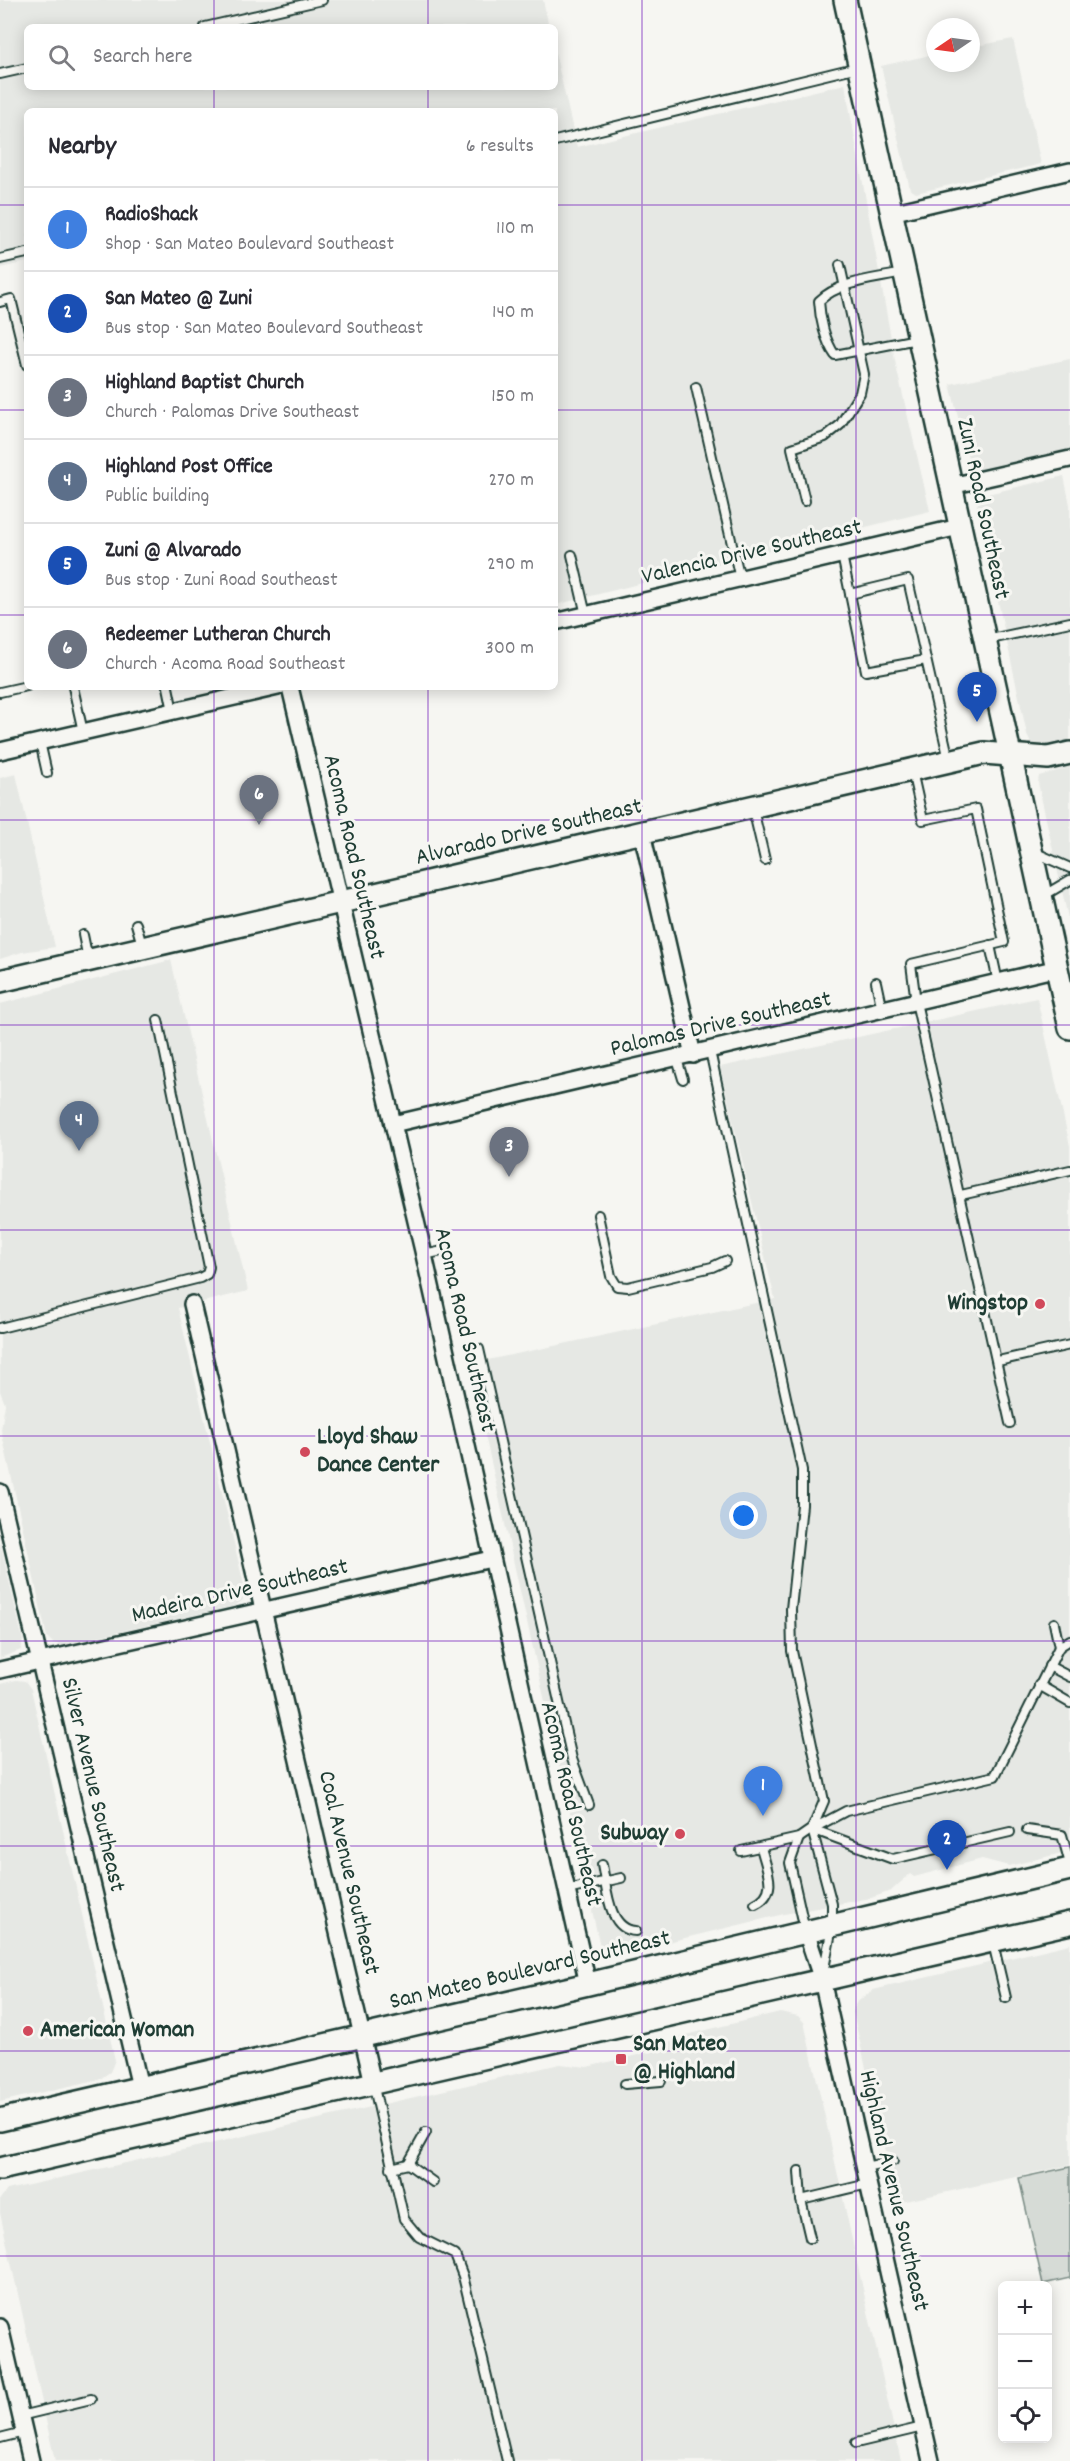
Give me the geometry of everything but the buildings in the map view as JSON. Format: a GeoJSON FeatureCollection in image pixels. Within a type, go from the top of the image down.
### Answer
{"type":"FeatureCollection","features":[{"type":"Feature","properties":{"kind":"main road","name":"Zuni Road Southeast"},"geometry":{"type":"LineString","coordinates":[[845,0],[1070,1028]]}},
{"type":"Feature","properties":{"kind":"main road","name":"Alvarado Drive Southeast"},"geometry":{"type":"LineString","coordinates":[[0,981],[984,753],[1048,758],[1070,753]]}},
{"type":"Feature","properties":{"kind":"main road","name":"San Mateo Boulevard Southeast"},"geometry":{"type":"LineString","coordinates":[[0,2120],[832,1927],[1070,1867]]}},
{"type":"Feature","properties":{"kind":"main road"},"geometry":{"type":"LineString","coordinates":[[0,2169],[1070,1923]]}},
{"type":"Feature","properties":{"kind":"street"},"geometry":{"type":"LineString","coordinates":[[891,213],[1070,171]]}},
{"type":"Feature","properties":{"kind":"street"},"geometry":{"type":"LineString","coordinates":[[951,486],[1070,459]]}},
{"type":"Feature","properties":{"kind":"street","name":"Valencia Drive Southeast"},"geometry":{"type":"LineString","coordinates":[[558,621],[959,527]]}},
{"type":"Feature","properties":{"kind":"street"},"geometry":{"type":"LineString","coordinates":[[0,751],[265,690]]}},
{"type":"Feature","properties":{"kind":"street","name":"Acoma Road Southeast"},"geometry":{"type":"LineString","coordinates":[[291,690],[424,1255],[490,1559],[588,1984]]}},
{"type":"Feature","properties":{"kind":"street"},"geometry":{"type":"LineString","coordinates":[[642,833],[685,1057]]}},
{"type":"Feature","properties":{"kind":"street","name":"Palomas Drive Southeast"},"geometry":{"type":"LineString","coordinates":[[393,1124],[1058,968]]}},
{"type":"Feature","properties":{"kind":"street","name":"Coal Avenue Southeast"},"geometry":{"type":"LineString","coordinates":[[192,1304],[373,2083]]}},
{"type":"Feature","properties":{"kind":"street","name":"Silver Avenue Southeast"},"geometry":{"type":"LineString","coordinates":[[0,1492],[3,1517],[140,2087]]}},
{"type":"Feature","properties":{"kind":"street","name":"Madeira Drive Southeast"},"geometry":{"type":"LineString","coordinates":[[0,1670],[490,1559]]}},
{"type":"Feature","properties":{"kind":"street","name":"Highland Avenue Southeast"},"geometry":{"type":"LineString","coordinates":[[806,1932],[822,1980],[931,2461]]}},
{"type":"Feature","properties":{"kind":"street"},"geometry":{"type":"LineString","coordinates":[[0,2327],[31,2461]]}},
{"type":"Feature","properties":{"kind":"lane"},"geometry":{"type":"LineString","coordinates":[[218,24],[322,0]]}},
{"type":"Feature","properties":{"kind":"lane"},"geometry":{"type":"LineString","coordinates":[[558,140],[859,66]]}},
{"type":"Feature","properties":{"kind":"lane"},"geometry":{"type":"LineString","coordinates":[[0,74],[24,69]]}},
{"type":"Feature","properties":{"kind":"lane"},"geometry":{"type":"LineString","coordinates":[[0,259],[24,254]]}},
{"type":"Feature","properties":{"kind":"lane"},"geometry":{"type":"LineString","coordinates":[[804,501],[792,448],[825,437],[840,425],[860,393],[864,374],[840,266]]}},
{"type":"Feature","properties":{"kind":"lane"},"geometry":{"type":"LineString","coordinates":[[904,273],[845,286],[827,293],[819,301],[820,310],[829,347],[835,355],[919,339]]}},
{"type":"Feature","properties":{"kind":"lane"},"geometry":{"type":"LineString","coordinates":[[0,302],[11,299],[24,353]]}},
{"type":"Feature","properties":{"kind":"lane"},"geometry":{"type":"LineString","coordinates":[[696,387],[740,579]]}},
{"type":"Feature","properties":{"kind":"lane"},"geometry":{"type":"LineString","coordinates":[[572,555],[586,615]]}},
{"type":"Feature","properties":{"kind":"lane"},"geometry":{"type":"LineString","coordinates":[[842,555],[866,671],[926,660]]}},
{"type":"Feature","properties":{"kind":"lane"},"geometry":{"type":"LineString","coordinates":[[850,594],[908,580],[949,762]]}},
{"type":"Feature","properties":{"kind":"lane"},"geometry":{"type":"LineString","coordinates":[[984,641],[1070,622]]}},
{"type":"Feature","properties":{"kind":"lane"},"geometry":{"type":"LineString","coordinates":[[0,692],[24,687]]}},
{"type":"Feature","properties":{"kind":"lane"},"geometry":{"type":"LineString","coordinates":[[74,690],[83,732]]}},
{"type":"Feature","properties":{"kind":"lane"},"geometry":{"type":"LineString","coordinates":[[169,690],[173,711]]}},
{"type":"Feature","properties":{"kind":"lane"},"geometry":{"type":"LineString","coordinates":[[40,742],[47,773]]}},
{"type":"Feature","properties":{"kind":"lane"},"geometry":{"type":"LineString","coordinates":[[912,771],[923,820],[976,809],[1004,942],[911,964],[916,1002],[961,1195],[1010,1423]]}},
{"type":"Feature","properties":{"kind":"lane"},"geometry":{"type":"LineString","coordinates":[[752,808],[765,860]]}},
{"type":"Feature","properties":{"kind":"lane"},"geometry":{"type":"LineString","coordinates":[[1031,850],[1070,868]]}},
{"type":"Feature","properties":{"kind":"lane"},"geometry":{"type":"LineString","coordinates":[[1042,897],[1070,880]]}},
{"type":"Feature","properties":{"kind":"lane"},"geometry":{"type":"LineString","coordinates":[[136,924],[142,948]]}},
{"type":"Feature","properties":{"kind":"lane"},"geometry":{"type":"LineString","coordinates":[[83,935],[88,960]]}},
{"type":"Feature","properties":{"kind":"lane"},"geometry":{"type":"LineString","coordinates":[[990,945],[998,982]]}},
{"type":"Feature","properties":{"kind":"lane"},"geometry":{"type":"LineString","coordinates":[[876,982],[882,1010]]}},
{"type":"Feature","properties":{"kind":"lane"},"geometry":{"type":"LineString","coordinates":[[0,1328],[200,1278],[207,1274],[209,1267],[158,1020]]}},
{"type":"Feature","properties":{"kind":"lane"},"geometry":{"type":"LineString","coordinates":[[710,1051],[802,1470],[802,1505],[791,1609],[792,1651],[824,1801],[812,1829],[832,1904],[832,1927],[822,1980]]}},
{"type":"Feature","properties":{"kind":"lane"},"geometry":{"type":"LineString","coordinates":[[683,1079],[685,1057]]}},
{"type":"Feature","properties":{"kind":"lane"},"geometry":{"type":"LineString","coordinates":[[961,1195],[1070,1170]]}},
{"type":"Feature","properties":{"kind":"lane"},"geometry":{"type":"LineString","coordinates":[[598,1215],[611,1276],[617,1286],[628,1287],[712,1267],[724,1261]]}},
{"type":"Feature","properties":{"kind":"lane"},"geometry":{"type":"LineString","coordinates":[[424,1255],[447,1250]]}},
{"type":"Feature","properties":{"kind":"lane"},"geometry":{"type":"LineString","coordinates":[[998,1361],[1070,1345]]}},
{"type":"Feature","properties":{"kind":"lane"},"geometry":{"type":"LineString","coordinates":[[479,1349],[572,1759],[589,1805]]}},
{"type":"Feature","properties":{"kind":"lane"},"geometry":{"type":"LineString","coordinates":[[1054,1623],[1059,1647]]}},
{"type":"Feature","properties":{"kind":"lane"},"geometry":{"type":"LineString","coordinates":[[741,1851],[799,1838],[846,1811],[995,1776],[1059,1647],[1070,1640]]}},
{"type":"Feature","properties":{"kind":"lane"},"geometry":{"type":"LineString","coordinates":[[1049,1666],[1070,1677]]}},
{"type":"Feature","properties":{"kind":"lane"},"geometry":{"type":"LineString","coordinates":[[1039,1685],[1070,1703]]}},
{"type":"Feature","properties":{"kind":"lane"},"geometry":{"type":"LineString","coordinates":[[812,1829],[893,1859],[1010,1832]]}},
{"type":"Feature","properties":{"kind":"lane"},"geometry":{"type":"LineString","coordinates":[[1027,1830],[1062,1836],[1070,1867]]}},
{"type":"Feature","properties":{"kind":"lane"},"geometry":{"type":"LineString","coordinates":[[799,1838],[790,1863],[806,1932]]}},
{"type":"Feature","properties":{"kind":"lane"},"geometry":{"type":"LineString","coordinates":[[755,1904],[766,1898],[771,1889],[761,1847]]}},
{"type":"Feature","properties":{"kind":"lane"},"geometry":{"type":"LineString","coordinates":[[602,1865],[616,1923],[626,1930],[636,1931]]}},
{"type":"Feature","properties":{"kind":"lane"},"geometry":{"type":"LineString","coordinates":[[567,1890],[621,1878]]}},
{"type":"Feature","properties":{"kind":"lane"},"geometry":{"type":"LineString","coordinates":[[992,1941],[1006,1998]]}},
{"type":"Feature","properties":{"kind":"lane"},"geometry":{"type":"LineString","coordinates":[[625,2084],[661,2081]]}},
{"type":"Feature","properties":{"kind":"lane","name":"Coal Avenue Southeast"},"geometry":{"type":"LineString","coordinates":[[373,2083],[404,2219],[418,2237],[454,2255],[463,2277],[507,2461]]}},
{"type":"Feature","properties":{"kind":"lane"},"geometry":{"type":"LineString","coordinates":[[391,2168],[408,2164],[426,2132]]}},
{"type":"Feature","properties":{"kind":"lane"},"geometry":{"type":"LineString","coordinates":[[865,2167],[893,2161]]}},
{"type":"Feature","properties":{"kind":"lane"},"geometry":{"type":"LineString","coordinates":[[408,2164],[433,2181]]}},
{"type":"Feature","properties":{"kind":"lane"},"geometry":{"type":"LineString","coordinates":[[799,2171],[801,2200],[810,2238]]}},
{"type":"Feature","properties":{"kind":"lane"},"geometry":{"type":"LineString","coordinates":[[801,2200],[868,2184]]}},
{"type":"Feature","properties":{"kind":"lane"},"geometry":{"type":"LineString","coordinates":[[20,2416],[91,2399]]}},
{"type":"Feature","properties":{"kind":"lane"},"geometry":{"type":"LineString","coordinates":[[856,2443],[924,2427]]}},
{"type":"Feature","properties":{"kind":"lane"},"geometry":{"type":"LineString","coordinates":[[0,2438],[24,2432]]}},
{"type":"Feature","properties":{"kind":"shaded area"},"geometry":{"type":"Polygon","coordinates":[[[0,0],[543,0],[548,24],[24,24],[24,90],[558,90],[558,65],[577,147],[845,84],[896,366],[930,511],[558,604],[558,108],[24,108],[24,263],[0,268],[0,0]]]}},
{"type":"Feature","properties":{"kind":"shaded area"},"geometry":{"type":"Polygon","coordinates":[[[1013,39],[1041,164],[916,193],[910,189],[881,66],[926,56],[926,72],[980,72],[980,45],[1013,39]]]}},
{"type":"Feature","properties":{"kind":"shaded area"},"geometry":{"type":"Polygon","coordinates":[[[1070,359],[1070,449],[980,469],[970,466],[950,384],[1070,359]]]}},
{"type":"Feature","properties":{"kind":"shaded area"},"geometry":{"type":"Polygon","coordinates":[[[1064,476],[1070,505],[1070,741],[1037,748],[1031,744],[1027,734],[977,505],[983,495],[1064,476]]]}},
{"type":"Feature","properties":{"kind":"shaded area"},"geometry":{"type":"Polygon","coordinates":[[[1070,767],[1070,927],[1038,783],[1039,776],[1070,767]]]}},
{"type":"Feature","properties":{"kind":"shaded area"},"geometry":{"type":"Polygon","coordinates":[[[16,774],[55,947],[22,952],[0,959],[0,778],[16,774]]]}},
{"type":"Feature","properties":{"kind":"shaded area"},"geometry":{"type":"Polygon","coordinates":[[[171,960],[248,1291],[178,1308],[245,1589],[243,1600],[235,1606],[61,1645],[53,1643],[47,1637],[1,1430],[5,1404],[0,1391],[0,1004],[171,960]]]}},
{"type":"Feature","properties":{"kind":"shaded area"},"geometry":{"type":"Polygon","coordinates":[[[1037,998],[1070,1146],[1070,1851],[1009,1866],[982,1859],[914,1877],[910,1874],[891,1891],[871,1898],[784,1914],[618,1954],[607,1952],[600,1946],[469,1364],[775,1299],[720,1067],[1037,998]]]}},
{"type":"Feature","properties":{"kind":"shaded area"},"geometry":{"type":"Polygon","coordinates":[[[0,1542],[23,1640],[21,1650],[0,1658],[0,1542]]]}},
{"type":"Feature","properties":{"kind":"shaded area"},"geometry":{"type":"Polygon","coordinates":[[[16,1680],[25,1681],[31,1689],[115,2060],[110,2072],[100,2079],[0,2102],[0,1684],[16,1680]]]}},
{"type":"Feature","properties":{"kind":"shaded area"},"geometry":{"type":"Polygon","coordinates":[[[1070,1944],[1070,2165],[897,2203],[853,2012],[856,2003],[873,1990],[1070,1944]]]}},
{"type":"Feature","properties":{"kind":"shaded area"},"geometry":{"type":"Polygon","coordinates":[[[780,2012],[798,2016],[804,2022],[901,2461],[55,2461],[0,2213],[0,2199],[7,2190],[560,2064],[587,2067],[650,2052],[686,2035],[780,2012]]]}},
{"type":"Feature","properties":{"kind":"shaded area"},"geometry":{"type":"Polygon","coordinates":[[[1070,2167],[1070,2278],[1052,2282],[1042,2281],[1019,2178],[1070,2167]]]}},
{"type":"Feature","properties":{"kind":"place","name":"Zuni @ Alvarado"},"geometry":{"type":"Point","coordinates":[977,722]}},
{"type":"Feature","properties":{"kind":"place","name":"Redeemer Lutheran Church"},"geometry":{"type":"Point","coordinates":[259,825]}},
{"type":"Feature","properties":{"kind":"place","name":"Highland Post Office"},"geometry":{"type":"Point","coordinates":[79,1151]}},
{"type":"Feature","properties":{"kind":"place","name":"Highland Baptist Church"},"geometry":{"type":"Point","coordinates":[509,1177]}},
{"type":"Feature","properties":{"kind":"place","name":"Wingstop"},"geometry":{"type":"Point","coordinates":[1040,1304]}},
{"type":"Feature","properties":{"kind":"place","name":"Lloyd Shaw Dance Center"},"geometry":{"type":"Point","coordinates":[305,1452]}},
{"type":"Feature","properties":{"kind":"place","name":"RadioShack"},"geometry":{"type":"Point","coordinates":[763,1816]}},
{"type":"Feature","properties":{"kind":"place","name":"Subway"},"geometry":{"type":"Point","coordinates":[680,1834]}},
{"type":"Feature","properties":{"kind":"place","name":"San Mateo @ Zuni"},"geometry":{"type":"Point","coordinates":[947,1870]}},
{"type":"Feature","properties":{"kind":"place","name":"American Woman"},"geometry":{"type":"Point","coordinates":[28,2031]}},
{"type":"Feature","properties":{"kind":"place","name":"San Mateo @ Highland"},"geometry":{"type":"Point","coordinates":[621,2059]}}]}
